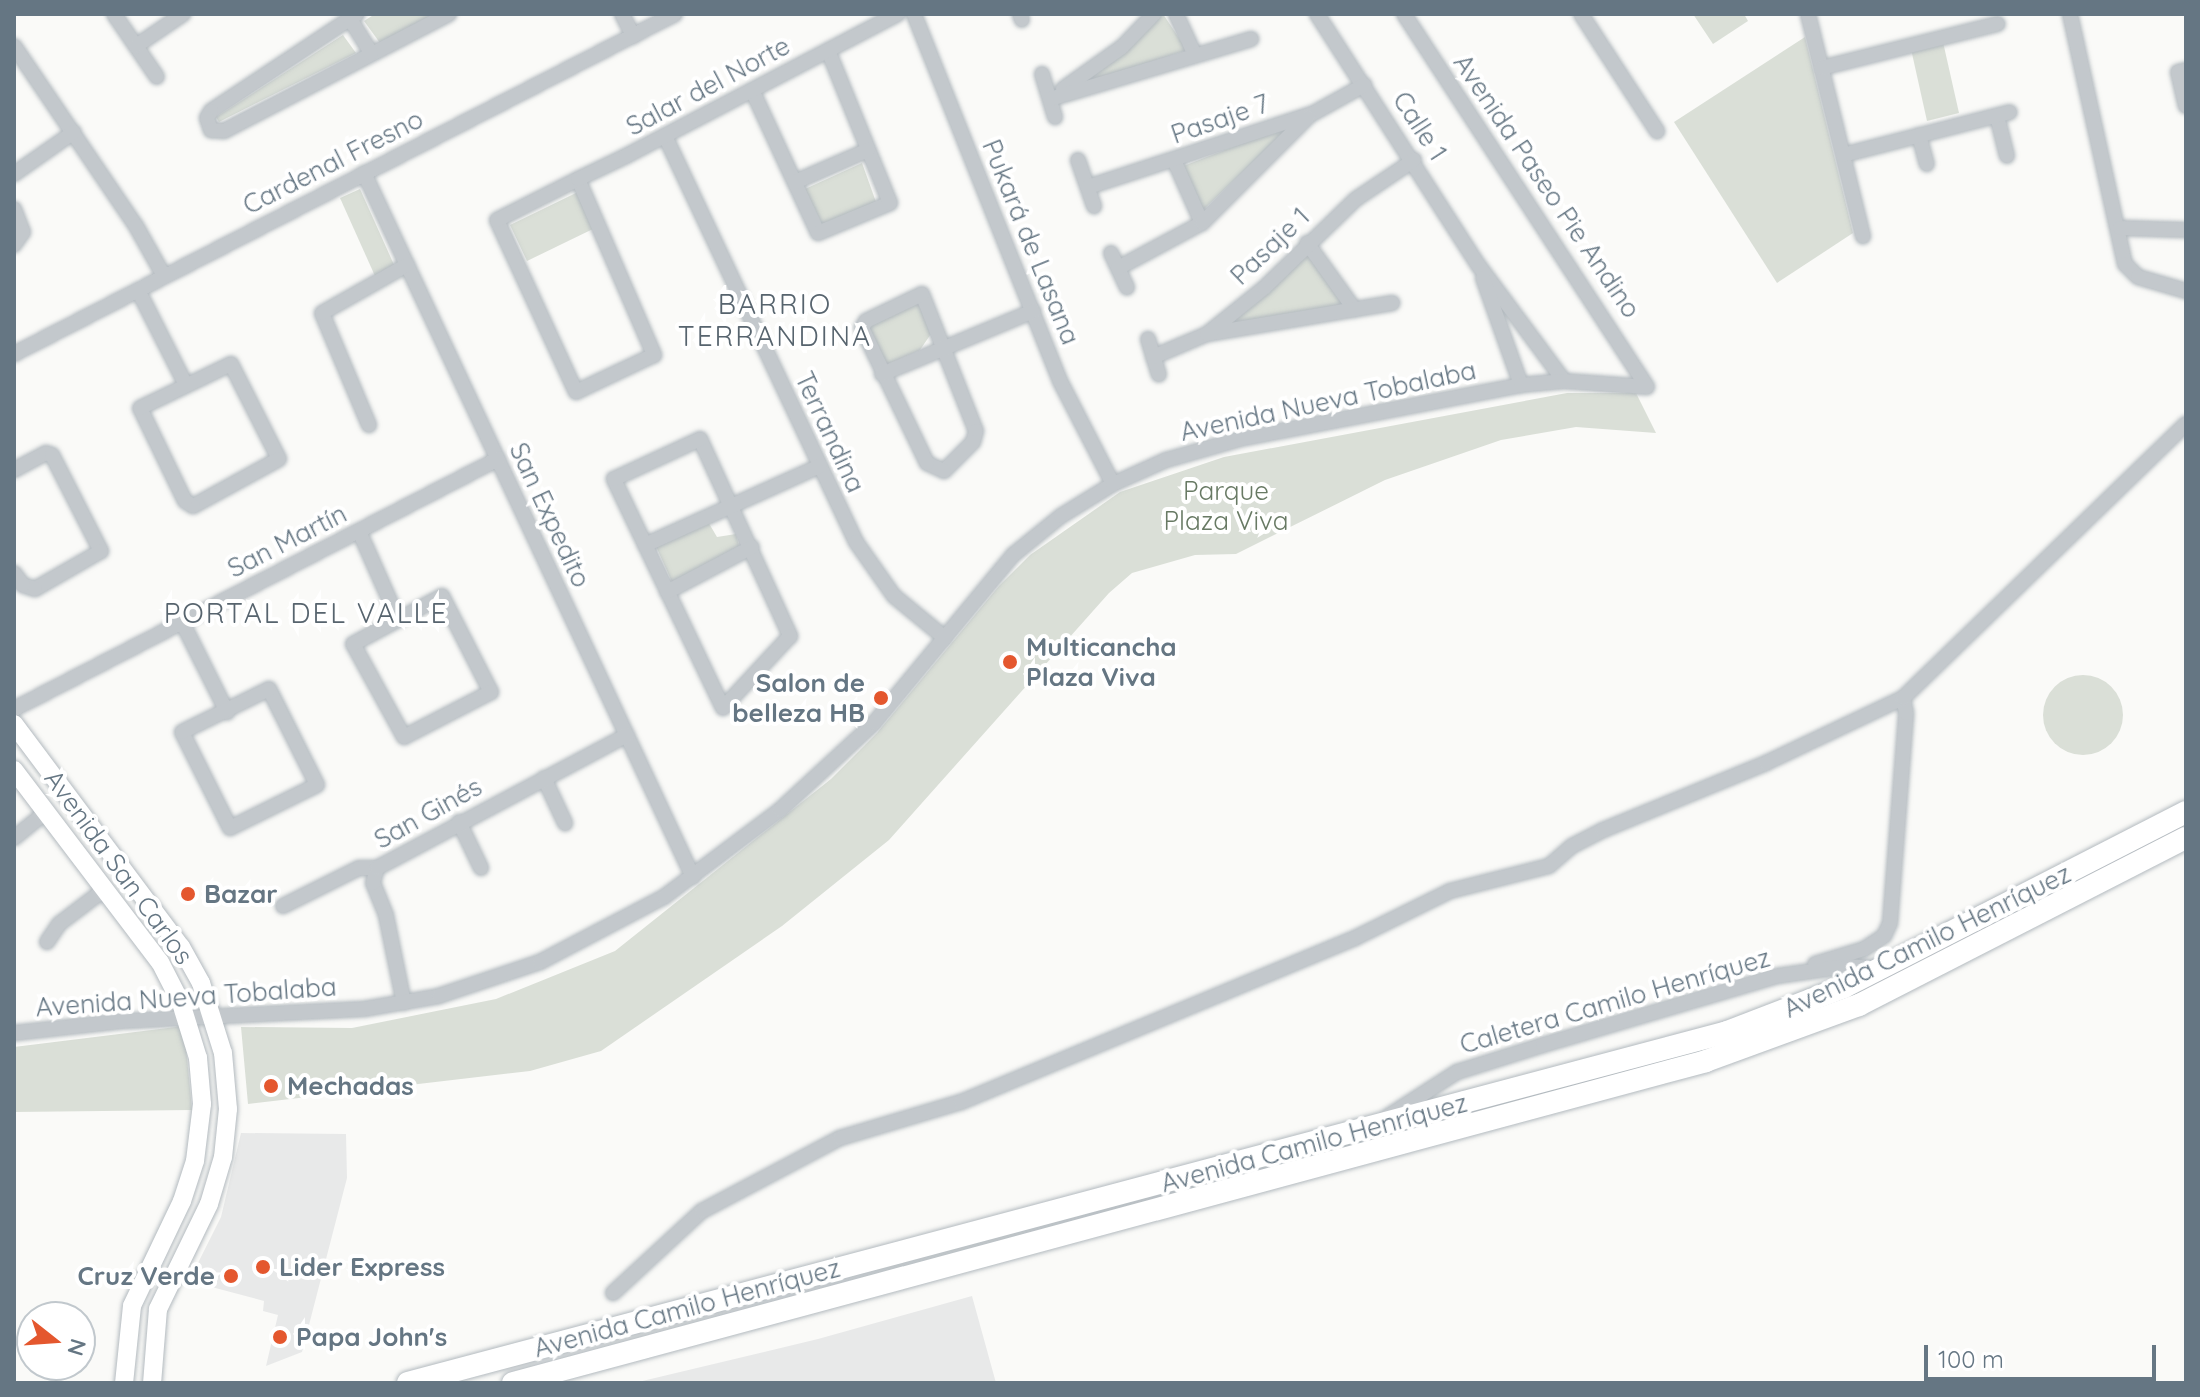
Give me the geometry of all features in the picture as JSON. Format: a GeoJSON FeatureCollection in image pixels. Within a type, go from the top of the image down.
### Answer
{"type":"FeatureCollection","features":[{"type":"Feature","properties":{"kind":"main road","name":"Avenida San Carlos"},"geometry":{"type":"LineString","coordinates":[[14,724],[161,917],[201,983],[213,1016],[227,1085],[223,1157],[209,1204],[164,1292],[151,1361],[152,1383]]}},
{"type":"Feature","properties":{"kind":"main road","name":"Avenida San Carlos"},"geometry":{"type":"LineString","coordinates":[[14,770],[160,962],[187,1017],[201,1081],[199,1142],[182,1201],[135,1296],[124,1357],[124,1383]]}},
{"type":"Feature","properties":{"kind":"main road","name":"Avenida Camilo Henríquez"},"geometry":{"type":"LineString","coordinates":[[408,1383],[1683,1046],[1779,1014],[1882,968],[2186,812]]}},
{"type":"Feature","properties":{"kind":"main road","name":"Avenida Camilo Henríquez"},"geometry":{"type":"LineString","coordinates":[[513,1383],[1706,1061],[1859,1005],[2186,838]]}},
{"type":"Feature","properties":{"kind":"main road"},"geometry":{"type":"LineString","coordinates":[[124,1357],[135,1363],[151,1361]]}},
{"type":"Feature","properties":{"kind":"street"},"geometry":{"type":"LineString","coordinates":[[114,14],[157,77]]}},
{"type":"Feature","properties":{"kind":"street"},"geometry":{"type":"LineString","coordinates":[[136,46],[183,14]]}},
{"type":"Feature","properties":{"kind":"street"},"geometry":{"type":"LineString","coordinates":[[371,53],[354,16],[207,118],[211,130],[224,131],[449,14]]}},
{"type":"Feature","properties":{"kind":"street"},"geometry":{"type":"LineString","coordinates":[[622,14],[633,36]]}},
{"type":"Feature","properties":{"kind":"street","name":"Cardenal Fresno"},"geometry":{"type":"LineString","coordinates":[[14,354],[675,14]]}},
{"type":"Feature","properties":{"kind":"street","name":"Salar del Norte"},"geometry":{"type":"LineString","coordinates":[[578,179],[654,355],[576,392],[497,220],[898,14]]}},
{"type":"Feature","properties":{"kind":"street","name":"Pukará de Lasana"},"geometry":{"type":"LineString","coordinates":[[914,14],[1060,381],[1113,484]]}},
{"type":"Feature","properties":{"kind":"street"},"geometry":{"type":"LineString","coordinates":[[1050,99],[1122,47],[1154,14]]}},
{"type":"Feature","properties":{"kind":"street"},"geometry":{"type":"LineString","coordinates":[[1176,14],[1194,53]]}},
{"type":"Feature","properties":{"kind":"street","name":"Calle 1"},"geometry":{"type":"LineString","coordinates":[[1317,14],[1414,160],[1479,266],[1564,381]]}},
{"type":"Feature","properties":{"kind":"street","name":"Avenida Paseo Pie Andino"},"geometry":{"type":"LineString","coordinates":[[1404,14],[1647,387]]}},
{"type":"Feature","properties":{"kind":"street"},"geometry":{"type":"LineString","coordinates":[[1581,14],[1657,131]]}},
{"type":"Feature","properties":{"kind":"street"},"geometry":{"type":"LineString","coordinates":[[1808,14],[1863,236]]}},
{"type":"Feature","properties":{"kind":"street"},"geometry":{"type":"LineString","coordinates":[[2070,14],[2120,228],[2125,264],[2138,277],[2186,291]]}},
{"type":"Feature","properties":{"kind":"street"},"geometry":{"type":"LineString","coordinates":[[1821,68],[1998,24]]}},
{"type":"Feature","properties":{"kind":"street"},"geometry":{"type":"LineString","coordinates":[[1050,99],[1194,53],[1251,39]]}},
{"type":"Feature","properties":{"kind":"street"},"geometry":{"type":"LineString","coordinates":[[14,46],[74,132],[164,276]]}},
{"type":"Feature","properties":{"kind":"street"},"geometry":{"type":"LineString","coordinates":[[752,90],[818,233],[890,203],[828,50]]}},
{"type":"Feature","properties":{"kind":"street"},"geometry":{"type":"LineString","coordinates":[[2186,70],[2178,72],[2186,106]]}},
{"type":"Feature","properties":{"kind":"street"},"geometry":{"type":"LineString","coordinates":[[1042,74],[1055,117]]}},
{"type":"Feature","properties":{"kind":"street","name":"Pasaje 7"},"geometry":{"type":"LineString","coordinates":[[1088,187],[1312,114],[1364,85]]}},
{"type":"Feature","properties":{"kind":"street"},"geometry":{"type":"LineString","coordinates":[[1118,268],[1202,223],[1312,114]]}},
{"type":"Feature","properties":{"kind":"street"},"geometry":{"type":"LineString","coordinates":[[1843,155],[2004,114],[2007,156]]}},
{"type":"Feature","properties":{"kind":"street"},"geometry":{"type":"LineString","coordinates":[[14,174],[74,132]]}},
{"type":"Feature","properties":{"kind":"street"},"geometry":{"type":"LineString","coordinates":[[1919,135],[1927,164]]}},
{"type":"Feature","properties":{"kind":"street","name":"Terrandina"},"geometry":{"type":"LineString","coordinates":[[665,136],[856,542],[880,579],[945,638]]}},
{"type":"Feature","properties":{"kind":"street"},"geometry":{"type":"LineString","coordinates":[[795,182],[868,150]]}},
{"type":"Feature","properties":{"kind":"street"},"geometry":{"type":"LineString","coordinates":[[1078,160],[1094,206]]}},
{"type":"Feature","properties":{"kind":"street"},"geometry":{"type":"LineString","coordinates":[[1174,160],[1202,223]]}},
{"type":"Feature","properties":{"kind":"street","name":"Pasaje 1"},"geometry":{"type":"LineString","coordinates":[[1153,357],[1207,334],[1264,288],[1307,243],[1356,199],[1414,160]]}},
{"type":"Feature","properties":{"kind":"street","name":"San Expedito"},"geometry":{"type":"LineString","coordinates":[[364,173],[693,877]]}},
{"type":"Feature","properties":{"kind":"street"},"geometry":{"type":"LineString","coordinates":[[14,209],[18,238]]}},
{"type":"Feature","properties":{"kind":"street"},"geometry":{"type":"LineString","coordinates":[[2120,228],[2186,230]]}},
{"type":"Feature","properties":{"kind":"street"},"geometry":{"type":"LineString","coordinates":[[1307,243],[1355,310]]}},
{"type":"Feature","properties":{"kind":"street"},"geometry":{"type":"LineString","coordinates":[[1111,253],[1127,287]]}},
{"type":"Feature","properties":{"kind":"street"},"geometry":{"type":"LineString","coordinates":[[369,425],[322,313],[407,265]]}},
{"type":"Feature","properties":{"kind":"street","name":"Calle 1"},"geometry":{"type":"LineString","coordinates":[[1479,266],[1521,385]]}},
{"type":"Feature","properties":{"kind":"street"},"geometry":{"type":"LineString","coordinates":[[138,290],[185,383]]}},
{"type":"Feature","properties":{"kind":"street"},"geometry":{"type":"LineString","coordinates":[[922,294],[945,345],[976,431],[973,442],[944,471],[927,463],[862,328],[866,321],[922,294]]}},
{"type":"Feature","properties":{"kind":"street"},"geometry":{"type":"LineString","coordinates":[[1207,334],[1392,303]]}},
{"type":"Feature","properties":{"kind":"street"},"geometry":{"type":"LineString","coordinates":[[882,374],[945,345],[1033,311]]}},
{"type":"Feature","properties":{"kind":"street"},"geometry":{"type":"LineString","coordinates":[[1148,339],[1159,374]]}},
{"type":"Feature","properties":{"kind":"street"},"geometry":{"type":"LineString","coordinates":[[231,364],[279,459],[193,506],[185,501],[140,414],[145,403],[185,383],[231,364]]}},
{"type":"Feature","properties":{"kind":"street","name":"Avenida Nueva Tobalaba"},"geometry":{"type":"LineString","coordinates":[[14,1033],[187,1017],[324,1013],[404,1003],[540,962],[624,921],[693,877],[847,749],[1013,555],[1061,516],[1113,484],[1166,460],[1231,441],[1521,385],[1564,381],[1647,387]]}},
{"type":"Feature","properties":{"kind":"street"},"geometry":{"type":"LineString","coordinates":[[613,1293],[702,1211],[840,1138],[961,1102],[1355,938],[1450,891],[1549,866],[1572,846],[1603,830],[1766,763],[1903,698],[2186,424]]}},
{"type":"Feature","properties":{"kind":"street"},"geometry":{"type":"LineString","coordinates":[[700,439],[731,504],[790,636],[723,708],[614,479],[700,439]]}},
{"type":"Feature","properties":{"kind":"street"},"geometry":{"type":"LineString","coordinates":[[14,470],[46,453],[52,455],[101,551],[35,589],[23,585],[14,573]]}},
{"type":"Feature","properties":{"kind":"street","name":"San Martín"},"geometry":{"type":"LineString","coordinates":[[14,709],[498,459]]}},
{"type":"Feature","properties":{"kind":"street"},"geometry":{"type":"LineString","coordinates":[[645,545],[820,466]]}},
{"type":"Feature","properties":{"kind":"street"},"geometry":{"type":"LineString","coordinates":[[359,531],[398,619]]}},
{"type":"Feature","properties":{"kind":"street"},"geometry":{"type":"LineString","coordinates":[[667,592],[752,547]]}},
{"type":"Feature","properties":{"kind":"street"},"geometry":{"type":"LineString","coordinates":[[442,596],[491,692],[404,737],[353,644],[398,619],[442,596]]}},
{"type":"Feature","properties":{"kind":"street"},"geometry":{"type":"LineString","coordinates":[[182,622],[227,712]]}},
{"type":"Feature","properties":{"kind":"street"},"geometry":{"type":"LineString","coordinates":[[269,689],[317,785],[230,828],[182,732],[227,712],[269,689]]}},
{"type":"Feature","properties":{"kind":"street"},"geometry":{"type":"LineString","coordinates":[[1777,976],[1864,949],[1884,936],[1893,894],[1903,698]]}},
{"type":"Feature","properties":{"kind":"street","name":"San Ginés"},"geometry":{"type":"LineString","coordinates":[[404,1003],[386,915],[373,883],[377,868],[627,735]]}},
{"type":"Feature","properties":{"kind":"street"},"geometry":{"type":"LineString","coordinates":[[544,778],[565,823]]}},
{"type":"Feature","properties":{"kind":"street"},"geometry":{"type":"LineString","coordinates":[[14,838],[46,812]]}},
{"type":"Feature","properties":{"kind":"street"},"geometry":{"type":"LineString","coordinates":[[459,822],[481,868]]}},
{"type":"Feature","properties":{"kind":"street"},"geometry":{"type":"LineString","coordinates":[[283,906],[354,870],[377,868]]}},
{"type":"Feature","properties":{"kind":"street"},"geometry":{"type":"LineString","coordinates":[[47,942],[59,924],[105,889]]}},
{"type":"Feature","properties":{"kind":"street","name":"Caletera Camilo Henríquez"},"geometry":{"type":"LineString","coordinates":[[1378,1125],[1415,1095],[1457,1072],[1777,976],[1847,966],[1882,968]]}},
{"type":"Feature","properties":{"kind":"shaded area","name":"Lider Express"},"geometry":{"type":"Polygon","coordinates":[[[241,1133],[346,1134],[347,1178],[302,1352],[266,1366],[278,1315],[263,1311],[264,1301],[189,1281],[221,1217],[241,1133]]]}},
{"type":"Feature","properties":{"kind":"shaded area"},"geometry":{"type":"Polygon","coordinates":[[[972,1296],[996,1383],[634,1383],[818,1339],[972,1296]]]}},
{"type":"Feature","properties":{"kind":"green space"},"geometry":{"type":"Polygon","coordinates":[[[375,14],[435,14],[380,43],[364,21],[375,14]]]}},
{"type":"Feature","properties":{"kind":"green space"},"geometry":{"type":"Polygon","coordinates":[[[1163,14],[1187,50],[1072,88],[1126,48],[1163,14]]]}},
{"type":"Feature","properties":{"kind":"green space"},"geometry":{"type":"Polygon","coordinates":[[[1693,14],[1744,14],[1748,21],[1713,44],[1693,14]]]}},
{"type":"Feature","properties":{"kind":"green space"},"geometry":{"type":"Polygon","coordinates":[[[343,35],[356,53],[219,122],[216,117],[343,35]]]}},
{"type":"Feature","properties":{"kind":"green space"},"geometry":{"type":"Polygon","coordinates":[[[1805,37],[1853,233],[1777,283],[1674,122],[1805,37]]]}},
{"type":"Feature","properties":{"kind":"green space"},"geometry":{"type":"Polygon","coordinates":[[[1943,42],[1959,113],[1927,121],[1911,49],[1943,42]]]}},
{"type":"Feature","properties":{"kind":"green space"},"geometry":{"type":"Polygon","coordinates":[[[1292,124],[1255,160],[1203,210],[1181,167],[1292,124]]]}},
{"type":"Feature","properties":{"kind":"green space"},"geometry":{"type":"Polygon","coordinates":[[[862,163],[876,202],[823,226],[805,189],[862,163]]]}},
{"type":"Feature","properties":{"kind":"green space"},"geometry":{"type":"Polygon","coordinates":[[[360,189],[395,267],[375,276],[340,198],[360,189]]]}},
{"type":"Feature","properties":{"kind":"green space"},"geometry":{"type":"Polygon","coordinates":[[[578,192],[595,228],[527,261],[510,225],[578,192]]]}},
{"type":"Feature","properties":{"kind":"green space"},"geometry":{"type":"Polygon","coordinates":[[[1310,248],[1355,311],[1210,335],[1310,248]]]}},
{"type":"Feature","properties":{"kind":"green space"},"geometry":{"type":"Polygon","coordinates":[[[921,299],[935,328],[920,350],[886,365],[867,323],[921,299]]]}},
{"type":"Feature","properties":{"kind":"green space","name":"Parque Plaza Viva"},"geometry":{"type":"Polygon","coordinates":[[[1567,393],[1636,393],[1656,433],[1576,427],[1501,440],[1385,480],[1236,554],[1195,555],[1132,573],[1109,593],[889,840],[782,926],[601,1051],[530,1071],[248,1104],[241,1027],[352,1028],[496,999],[615,951],[831,779],[877,733],[999,586],[1030,555],[1120,492],[1224,457],[1567,393]]]}},
{"type":"Feature","properties":{"kind":"green space"},"geometry":{"type":"Polygon","coordinates":[[[707,520],[717,537],[736,534],[739,546],[672,582],[655,544],[707,520]]]}},
{"type":"Feature","properties":{"kind":"green space"},"geometry":{"type":"Polygon","coordinates":[[[2075,675],[2091,675],[2112,686],[2123,707],[2123,723],[2112,744],[2091,755],[2075,755],[2061,749],[2049,737],[2043,723],[2043,707],[2049,693],[2061,681],[2075,675]]]}},
{"type":"Feature","properties":{"kind":"green space"},"geometry":{"type":"Polygon","coordinates":[[[184,1026],[192,1110],[14,1112],[14,1047],[184,1026]]]}},
{"type":"Feature","properties":{"kind":"place","name":"Multicancha Plaza Viva"},"geometry":{"type":"Point","coordinates":[1010,662]}},
{"type":"Feature","properties":{"kind":"place","name":"Salon de belleza HB"},"geometry":{"type":"Point","coordinates":[881,698]}},
{"type":"Feature","properties":{"kind":"place","name":"Bazar"},"geometry":{"type":"Point","coordinates":[188,894]}},
{"type":"Feature","properties":{"kind":"place","name":"Mechadas"},"geometry":{"type":"Point","coordinates":[271,1086]}},
{"type":"Feature","properties":{"kind":"place","name":"Lider Express"},"geometry":{"type":"Point","coordinates":[263,1267]}},
{"type":"Feature","properties":{"kind":"place","name":"Cruz Verde"},"geometry":{"type":"Point","coordinates":[231,1276]}},
{"type":"Feature","properties":{"kind":"place","name":"Papa John's"},"geometry":{"type":"Point","coordinates":[280,1337]}},
{"type":"Feature","properties":{"kind":"district","name":"BARRIO TERRANDINA"},"geometry":{"type":"Point","coordinates":[775,320]}},
{"type":"Feature","properties":{"kind":"district","name":"PORTAL DEL VALLE"},"geometry":{"type":"Point","coordinates":[306,613]}}]}
